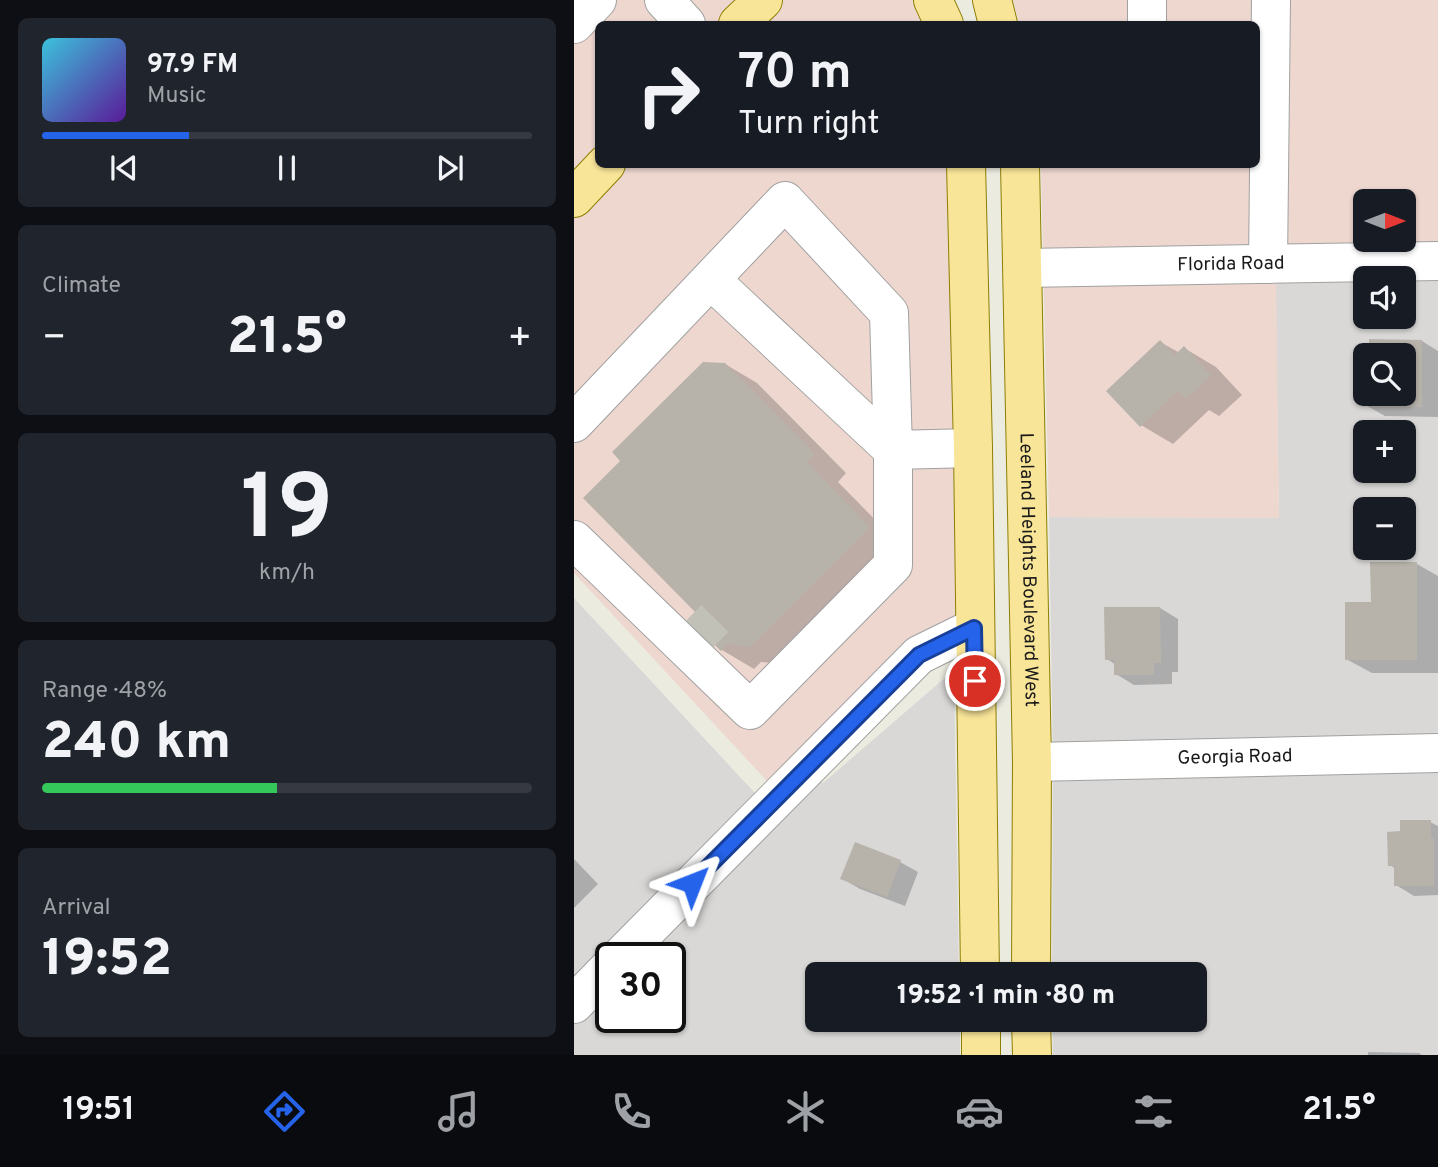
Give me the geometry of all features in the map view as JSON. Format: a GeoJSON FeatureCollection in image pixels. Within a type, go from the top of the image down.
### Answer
{"type":"FeatureCollection","features":[{"type":"Feature","properties":{"kind":"main road"},"geometry":{"type":"LineString","coordinates":[[741,21],[763,0]]}},
{"type":"Feature","properties":{"kind":"main road"},"geometry":{"type":"LineString","coordinates":[[933,0],[943,21]]}},
{"type":"Feature","properties":{"kind":"main road"},"geometry":{"type":"LineString","coordinates":[[992,0],[997,21]]}},
{"type":"Feature","properties":{"kind":"main road"},"geometry":{"type":"LineString","coordinates":[[574,198],[602,168]]}},
{"type":"Feature","properties":{"kind":"main road"},"geometry":{"type":"LineString","coordinates":[[966,168],[980,962]]}},
{"type":"Feature","properties":{"kind":"main road","name":"Leeland Heights Boulevard West"},"geometry":{"type":"LineString","coordinates":[[1020,168],[1032,762],[1031,962]]}},
{"type":"Feature","properties":{"kind":"main road"},"geometry":{"type":"LineString","coordinates":[[981,1032],[981,1055]]}},
{"type":"Feature","properties":{"kind":"main road"},"geometry":{"type":"LineString","coordinates":[[1031,1032],[1032,1055]]}},
{"type":"Feature","properties":{"kind":"street"},"geometry":{"type":"LineString","coordinates":[[574,24],[597,0]]}},
{"type":"Feature","properties":{"kind":"street"},"geometry":{"type":"LineString","coordinates":[[664,0],[683,21]]}},
{"type":"Feature","properties":{"kind":"street"},"geometry":{"type":"LineString","coordinates":[[1147,0],[1147,21]]}},
{"type":"Feature","properties":{"kind":"street"},"geometry":{"type":"LineString","coordinates":[[1268,264],[1263,132],[1271,0]]}},
{"type":"Feature","properties":{"kind":"street"},"geometry":{"type":"LineString","coordinates":[[574,423],[785,201],[889,313],[893,565],[750,710],[574,540]]}},
{"type":"Feature","properties":{"kind":"street","name":"Florida Road"},"geometry":{"type":"LineString","coordinates":[[1023,268],[1438,261]]}},
{"type":"Feature","properties":{"kind":"street"},"geometry":{"type":"LineString","coordinates":[[711,280],[893,450],[973,448]]}},
{"type":"Feature","properties":{"kind":"street"},"geometry":{"type":"LineString","coordinates":[[618,581],[654,583],[688,619]]}},
{"type":"Feature","properties":{"kind":"street"},"geometry":{"type":"LineString","coordinates":[[635,942],[919,655],[974,628]]}},
{"type":"Feature","properties":{"kind":"street"},"geometry":{"type":"LineString","coordinates":[[722,651],[737,667],[737,697]]}},
{"type":"Feature","properties":{"kind":"street","name":"Georgia Road"},"geometry":{"type":"LineString","coordinates":[[1032,762],[1438,753]]}},
{"type":"Feature","properties":{"kind":"street"},"geometry":{"type":"LineString","coordinates":[[574,1004],[595,982]]}},
{"type":"Feature","properties":{"kind":"shaded area"},"geometry":{"type":"Polygon","coordinates":[[[574,0],[933,0],[943,21],[595,21],[595,168],[966,168],[974,628],[780,795],[574,573],[574,0]]]}},
{"type":"Feature","properties":{"kind":"shaded area"},"geometry":{"type":"Polygon","coordinates":[[[1013,0],[1438,0],[1438,267],[1276,267],[1279,518],[1049,517],[1041,168],[1260,168],[1260,21],[1018,21],[1013,0]]]}},
{"type":"Feature","properties":{"kind":"shaded area"},"geometry":{"type":"Polygon","coordinates":[[[1275,267],[1353,267],[1353,329],[1416,329],[1416,267],[1438,267],[1438,1055],[1053,1055],[1052,1032],[1207,1032],[1207,962],[1052,962],[1053,762],[1049,517],[1279,518],[1275,267]]]}},
{"type":"Feature","properties":{"kind":"shaded area"},"geometry":{"type":"Polygon","coordinates":[[[574,598],[766,805],[819,779],[823,783],[954,670],[959,962],[805,962],[805,1032],[960,1032],[960,1055],[574,1055],[574,598]]]}},
{"type":"Feature","properties":{"kind":"building"},"geometry":{"type":"Polygon","coordinates":[[[1369,339],[1422,340],[1422,407],[1369,407],[1416,406],[1416,343],[1369,343],[1369,339]]]}},
{"type":"Feature","properties":{"kind":"building"},"geometry":{"type":"Polygon","coordinates":[[[1160,340],[1175,355],[1184,346],[1211,375],[1186,399],[1178,391],[1140,427],[1106,391],[1160,340]]]}},
{"type":"Feature","properties":{"kind":"building"},"geometry":{"type":"Polygon","coordinates":[[[703,362],[725,363],[815,454],[807,462],[870,527],[750,647],[728,644],[721,651],[688,619],[695,612],[583,498],[620,461],[612,452],[703,362]]]}},
{"type":"Feature","properties":{"kind":"building"},"geometry":{"type":"Polygon","coordinates":[[[1370,562],[1417,562],[1417,660],[1345,660],[1345,602],[1371,602],[1370,562]]]}},
{"type":"Feature","properties":{"kind":"building"},"geometry":{"type":"Polygon","coordinates":[[[1104,607],[1160,607],[1161,663],[1154,663],[1154,675],[1114,675],[1114,660],[1105,660],[1104,607]]]}},
{"type":"Feature","properties":{"kind":"building"},"geometry":{"type":"Polygon","coordinates":[[[1400,820],[1431,820],[1431,838],[1434,838],[1434,886],[1394,886],[1394,866],[1388,866],[1387,832],[1400,831],[1400,820]]]}},
{"type":"Feature","properties":{"kind":"building"},"geometry":{"type":"Polygon","coordinates":[[[855,842],[901,860],[887,897],[840,879],[855,842]]]}},
{"type":"Feature","properties":{"kind":"tunnel"},"geometry":{"type":"LineString","coordinates":[[688,619],[721,651]]}},
{"type":"Feature","properties":{"kind":"route"},"geometry":{"type":"LineString","coordinates":[[692,883],[919,655],[974,628],[975,681]]}}]}
